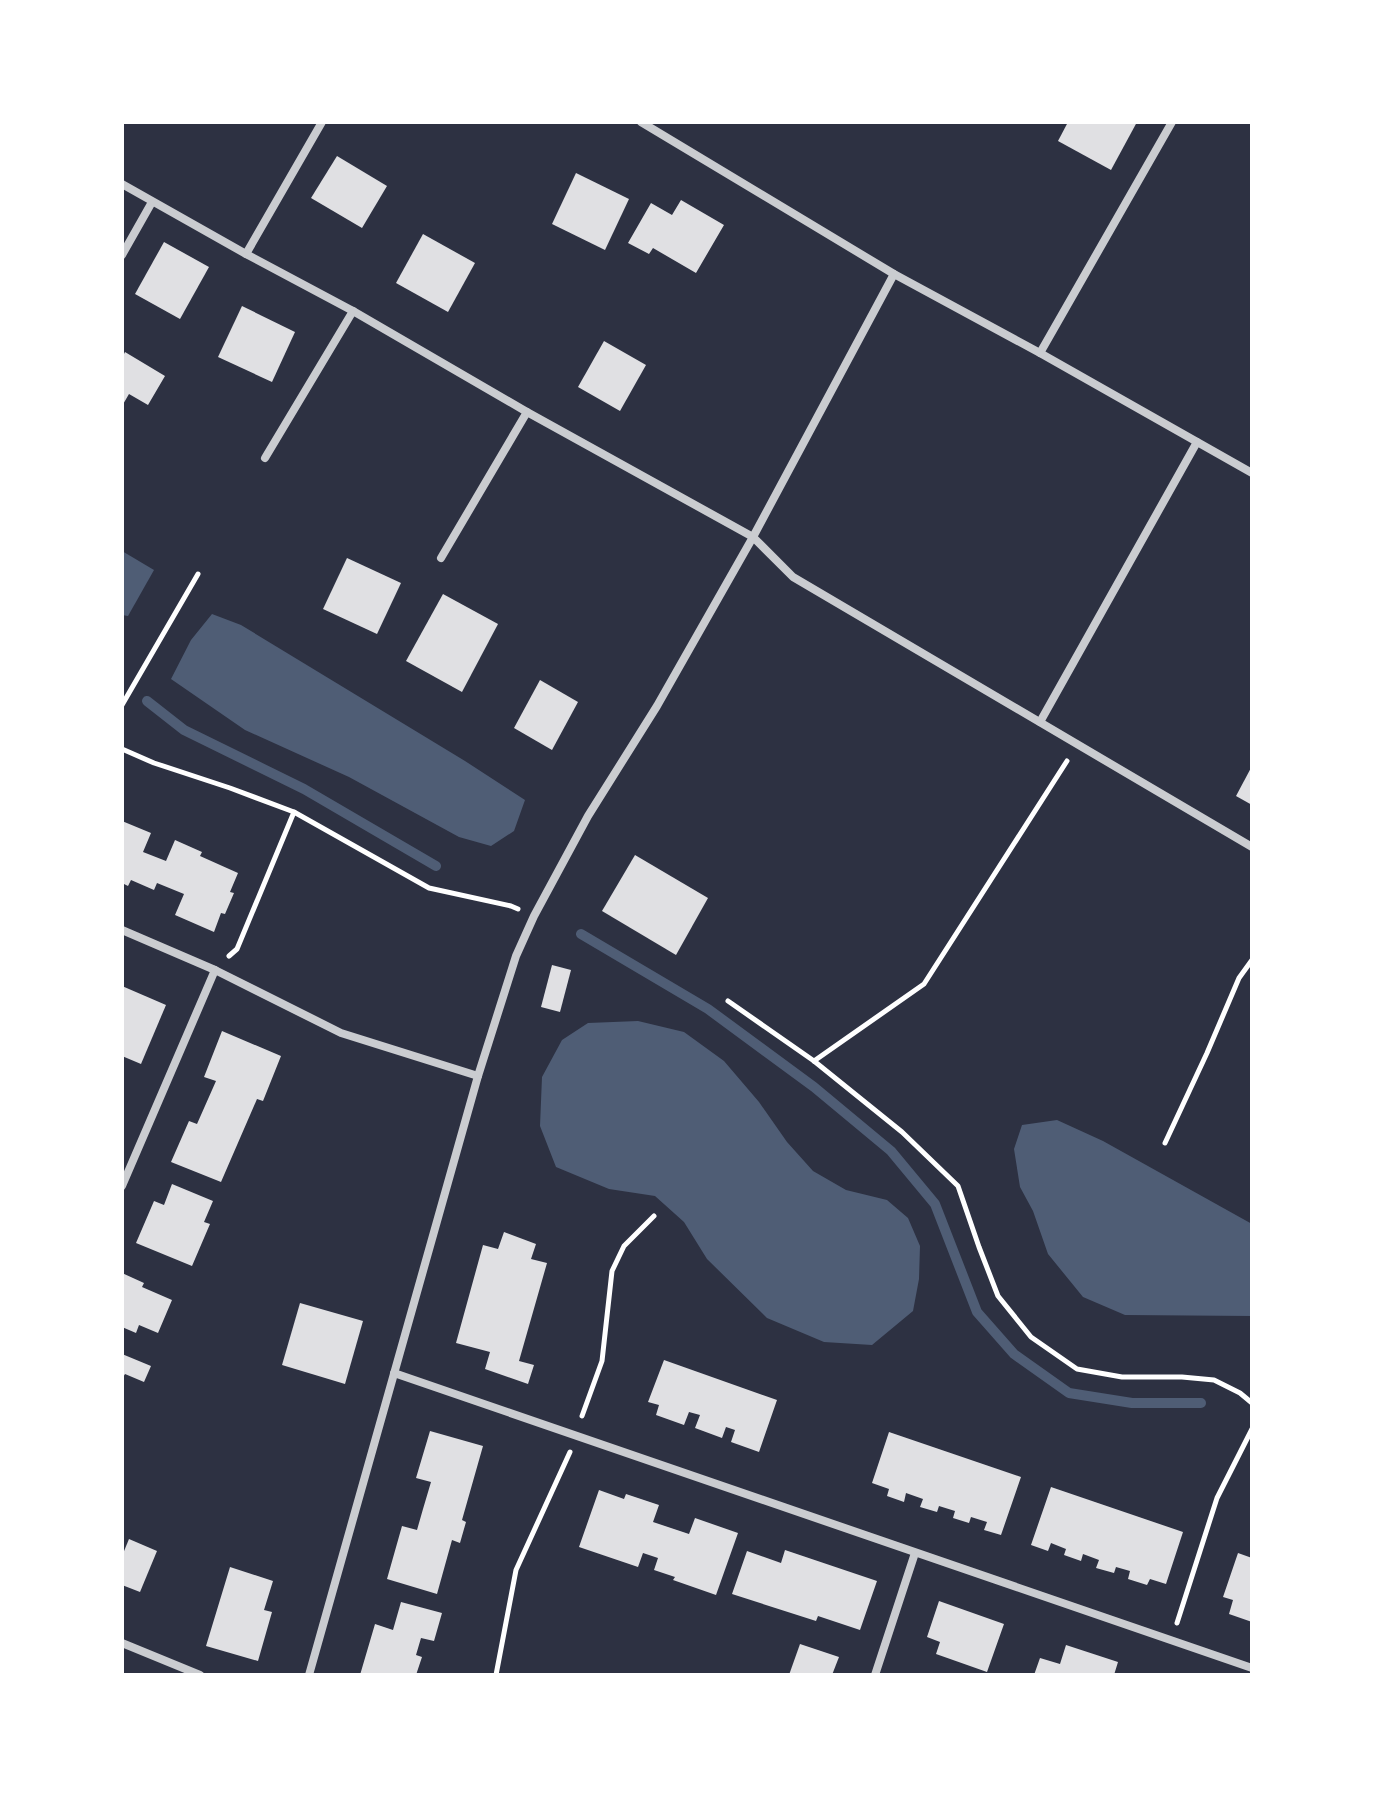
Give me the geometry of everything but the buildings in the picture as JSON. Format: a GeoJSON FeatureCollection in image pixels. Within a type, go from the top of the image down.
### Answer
{"type":"FeatureCollection","features":[{"type":"Feature","properties":{"kind":"street"},"geometry":{"type":"LineString","coordinates":[[246,254],[322,122]]}},
{"type":"Feature","properties":{"kind":"street"},"geometry":{"type":"LineString","coordinates":[[641,122],[894,274],[1252,473]]}},
{"type":"Feature","properties":{"kind":"street"},"geometry":{"type":"LineString","coordinates":[[1040,353],[1172,122]]}},
{"type":"Feature","properties":{"kind":"street"},"geometry":{"type":"LineString","coordinates":[[122,184],[753,537],[793,577],[1252,847]]}},
{"type":"Feature","properties":{"kind":"street"},"geometry":{"type":"LineString","coordinates":[[122,255],[152,202]]}},
{"type":"Feature","properties":{"kind":"street"},"geometry":{"type":"LineString","coordinates":[[309,1675],[511,969],[534,916],[588,816],[657,706],[753,537],[894,274]]}},
{"type":"Feature","properties":{"kind":"street"},"geometry":{"type":"LineString","coordinates":[[265,458],[353,311]]}},
{"type":"Feature","properties":{"kind":"street"},"geometry":{"type":"LineString","coordinates":[[441,558],[527,412]]}},
{"type":"Feature","properties":{"kind":"street"},"geometry":{"type":"LineString","coordinates":[[1040,722],[1197,442]]}},
{"type":"Feature","properties":{"kind":"street"},"geometry":{"type":"LineString","coordinates":[[122,930],[215,970],[341,1033],[478,1076]]}},
{"type":"Feature","properties":{"kind":"street"},"geometry":{"type":"LineString","coordinates":[[122,1186],[215,970]]}},
{"type":"Feature","properties":{"kind":"street"},"geometry":{"type":"LineString","coordinates":[[394,1373],[1252,1668]]}},
{"type":"Feature","properties":{"kind":"street"},"geometry":{"type":"LineString","coordinates":[[875,1675],[915,1553]]}},
{"type":"Feature","properties":{"kind":"street"},"geometry":{"type":"LineString","coordinates":[[122,1643],[200,1675]]}},
{"type":"Feature","properties":{"kind":"path"},"geometry":{"type":"LineString","coordinates":[[122,705],[198,574]]}},
{"type":"Feature","properties":{"kind":"path"},"geometry":{"type":"LineString","coordinates":[[814,1061],[924,984],[1078,744]]}},
{"type":"Feature","properties":{"kind":"path"},"geometry":{"type":"LineString","coordinates":[[122,749],[294,812],[429,888],[511,906],[534,916]]}},
{"type":"Feature","properties":{"kind":"path"},"geometry":{"type":"LineString","coordinates":[[215,970],[237,949],[294,812]]}},
{"type":"Feature","properties":{"kind":"path"},"geometry":{"type":"LineString","coordinates":[[1165,1143],[1239,978],[1252,960]]}},
{"type":"Feature","properties":{"kind":"path"},"geometry":{"type":"LineString","coordinates":[[728,1001],[814,1061],[902,1132],[958,1186],[998,1296],[1031,1337],[1077,1369],[1122,1377],[1214,1380],[1252,1403]]}},
{"type":"Feature","properties":{"kind":"path"},"geometry":{"type":"LineString","coordinates":[[1172,1639],[1217,1498],[1252,1429]]}},
{"type":"Feature","properties":{"kind":"water"},"geometry":{"type":"Polygon","coordinates":[[[122,551],[154,570],[128,616],[122,615],[122,551]]]}},
{"type":"Feature","properties":{"kind":"water"},"geometry":{"type":"Polygon","coordinates":[[[212,614],[241,625],[525,800],[514,831],[491,846],[459,837],[349,777],[245,730],[171,679],[191,640],[212,614]]]}},
{"type":"Feature","properties":{"kind":"water"},"geometry":{"type":"Polygon","coordinates":[[[638,1021],[684,1032],[724,1061],[813,1171],[846,1190],[887,1200],[908,1218],[920,1246],[919,1279],[913,1311],[872,1345],[824,1342],[767,1318],[707,1259],[684,1222],[655,1196],[609,1189],[556,1167],[540,1126],[542,1077],[562,1040],[588,1023],[638,1021]]]}},
{"type":"Feature","properties":{"kind":"water"},"geometry":{"type":"Polygon","coordinates":[[[1057,1120],[1103,1141],[1252,1224],[1252,1316],[1125,1315],[1083,1297],[1048,1254],[1033,1211],[1020,1187],[1014,1149],[1022,1125],[1057,1120]]]}},
{"type":"Feature","properties":{"kind":"waterway"},"geometry":{"type":"LineString","coordinates":[[147,701],[184,730],[304,789],[436,866]]}},
{"type":"Feature","properties":{"kind":"waterway"},"geometry":{"type":"LineString","coordinates":[[581,934],[708,1009],[814,1087],[891,1151],[935,1204],[977,1312],[1014,1354],[1069,1393],[1132,1403],[1201,1403]]}}]}
